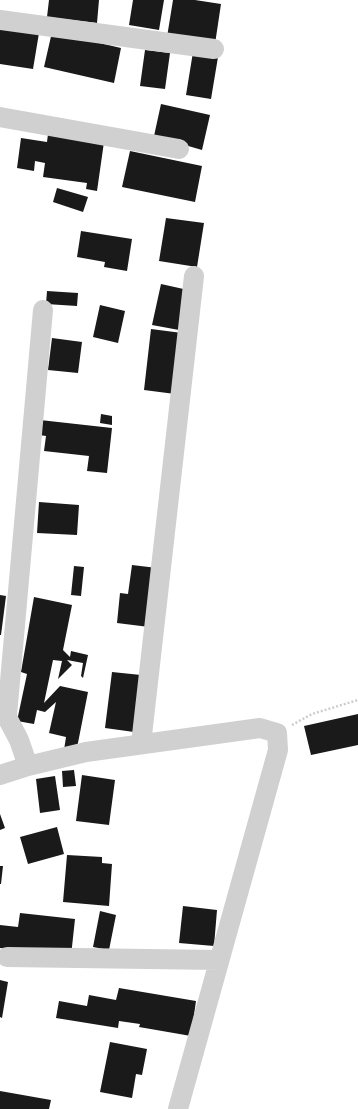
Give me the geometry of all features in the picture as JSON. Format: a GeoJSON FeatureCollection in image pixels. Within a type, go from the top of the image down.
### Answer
{"type":"FeatureCollection","features":[{"type":"Feature","properties":{"kind":"street"},"geometry":{"type":"LineString","coordinates":[[0,20],[214,49]]}},
{"type":"Feature","properties":{"kind":"street"},"geometry":{"type":"LineString","coordinates":[[0,117],[180,149]]}},
{"type":"Feature","properties":{"kind":"street"},"geometry":{"type":"LineString","coordinates":[[141,744],[194,276]]}},
{"type":"Feature","properties":{"kind":"street"},"geometry":{"type":"LineString","coordinates":[[28,766],[19,740],[4,710],[43,310]]}},
{"type":"Feature","properties":{"kind":"street"},"geometry":{"type":"LineString","coordinates":[[0,775],[28,766],[86,752],[260,728],[277,733],[278,750],[178,1109]]}},
{"type":"Feature","properties":{"kind":"street"},"geometry":{"type":"LineString","coordinates":[[7,957],[219,960]]}},
{"type":"Feature","properties":{"kind":"path"},"geometry":{"type":"LineString","coordinates":[[277,733],[312,714],[358,700]]}},
{"type":"Feature","properties":{"kind":"building"},"geometry":{"type":"Polygon","coordinates":[[[49,0],[99,0],[97,23],[47,17],[49,0]]]}},
{"type":"Feature","properties":{"kind":"building"},"geometry":{"type":"Polygon","coordinates":[[[133,0],[164,0],[159,30],[129,25],[133,0]]]}},
{"type":"Feature","properties":{"kind":"building"},"geometry":{"type":"Polygon","coordinates":[[[173,0],[195,0],[221,4],[215,44],[167,37],[173,0]]]}},
{"type":"Feature","properties":{"kind":"building"},"geometry":{"type":"Polygon","coordinates":[[[0,27],[39,33],[33,69],[0,64],[0,27]]]}},
{"type":"Feature","properties":{"kind":"building"},"geometry":{"type":"Polygon","coordinates":[[[52,32],[121,48],[114,83],[44,67],[52,32]]]}},
{"type":"Feature","properties":{"kind":"building"},"geometry":{"type":"Polygon","coordinates":[[[145,50],[170,53],[165,89],[140,86],[145,50]]]}},
{"type":"Feature","properties":{"kind":"building"},"geometry":{"type":"Polygon","coordinates":[[[193,52],[218,57],[211,99],[186,95],[193,52]]]}},
{"type":"Feature","properties":{"kind":"building"},"geometry":{"type":"Polygon","coordinates":[[[161,104],[210,115],[202,150],[154,136],[161,104]]]}},
{"type":"Feature","properties":{"kind":"building"},"geometry":{"type":"Polygon","coordinates":[[[48,134],[104,142],[97,191],[86,189],[87,183],[43,177],[45,163],[35,161],[34,171],[17,168],[21,138],[47,142],[48,134]]]}},
{"type":"Feature","properties":{"kind":"building"},"geometry":{"type":"Polygon","coordinates":[[[130,151],[202,166],[195,202],[122,187],[130,151]]]}},
{"type":"Feature","properties":{"kind":"building"},"geometry":{"type":"Polygon","coordinates":[[[57,188],[88,197],[83,212],[53,202],[57,188]]]}},
{"type":"Feature","properties":{"kind":"building"},"geometry":{"type":"Polygon","coordinates":[[[166,218],[204,223],[197,267],[159,261],[166,218]]]}},
{"type":"Feature","properties":{"kind":"building"},"geometry":{"type":"Polygon","coordinates":[[[81,231],[132,239],[127,271],[104,267],[105,262],[77,257],[81,231]]]}},
{"type":"Feature","properties":{"kind":"building"},"geometry":{"type":"Polygon","coordinates":[[[161,284],[188,290],[179,330],[152,325],[161,284]]]}},
{"type":"Feature","properties":{"kind":"building"},"geometry":{"type":"Polygon","coordinates":[[[47,291],[78,293],[77,306],[46,304],[47,291]]]}},
{"type":"Feature","properties":{"kind":"building"},"geometry":{"type":"Polygon","coordinates":[[[100,305],[125,311],[118,343],[93,337],[100,305]]]}},
{"type":"Feature","properties":{"kind":"building"},"geometry":{"type":"Polygon","coordinates":[[[151,329],[182,333],[175,394],[144,390],[151,329]]]}},
{"type":"Feature","properties":{"kind":"building"},"geometry":{"type":"Polygon","coordinates":[[[52,338],[82,342],[78,373],[48,370],[52,338]]]}},
{"type":"Feature","properties":{"kind":"building"},"geometry":{"type":"Polygon","coordinates":[[[101,414],[112,416],[112,425],[100,423],[101,414]]]}},
{"type":"Feature","properties":{"kind":"building"},"geometry":{"type":"Polygon","coordinates":[[[40,420],[112,428],[107,473],[87,471],[89,456],[44,451],[46,436],[39,435],[40,420]]]}},
{"type":"Feature","properties":{"kind":"building"},"geometry":{"type":"Polygon","coordinates":[[[39,502],[79,505],[77,535],[37,533],[39,502]]]}},
{"type":"Feature","properties":{"kind":"building"},"geometry":{"type":"Polygon","coordinates":[[[132,565],[157,568],[149,627],[117,623],[120,593],[128,594],[132,565]]]}},
{"type":"Feature","properties":{"kind":"building"},"geometry":{"type":"Polygon","coordinates":[[[74,566],[84,567],[81,596],[71,595],[74,566]]]}},
{"type":"Feature","properties":{"kind":"building"},"geometry":{"type":"Polygon","coordinates":[[[0,595],[6,596],[1,635],[0,635],[0,595]]]}},
{"type":"Feature","properties":{"kind":"building"},"geometry":{"type":"Polygon","coordinates":[[[34,597],[72,605],[63,650],[70,657],[71,651],[88,655],[83,678],[81,676],[83,663],[67,660],[72,665],[58,679],[62,661],[53,660],[44,703],[60,686],[88,692],[76,753],[64,750],[66,737],[49,733],[56,702],[45,712],[37,710],[34,724],[17,721],[27,674],[21,672],[34,597]]]}},
{"type":"Feature","properties":{"kind":"building"},"geometry":{"type":"Polygon","coordinates":[[[112,672],[141,675],[134,732],[105,728],[112,672]]]}},
{"type":"Feature","properties":{"kind":"building"},"geometry":{"type":"Polygon","coordinates":[[[358,714],[358,745],[311,755],[304,726],[358,714]]]}},
{"type":"Feature","properties":{"kind":"building"},"geometry":{"type":"Polygon","coordinates":[[[74,770],[76,786],[63,787],[62,771],[74,770]]]}},
{"type":"Feature","properties":{"kind":"building"},"geometry":{"type":"Polygon","coordinates":[[[82,775],[115,780],[109,825],[76,821],[82,775]]]}},
{"type":"Feature","properties":{"kind":"building"},"geometry":{"type":"Polygon","coordinates":[[[55,776],[60,810],[40,813],[36,779],[55,776]]]}},
{"type":"Feature","properties":{"kind":"building"},"geometry":{"type":"Polygon","coordinates":[[[0,814],[5,828],[0,830],[0,814]]]}},
{"type":"Feature","properties":{"kind":"building"},"geometry":{"type":"Polygon","coordinates":[[[57,827],[64,854],[28,864],[20,837],[57,827]]]}},
{"type":"Feature","properties":{"kind":"building"},"geometry":{"type":"Polygon","coordinates":[[[67,855],[102,857],[102,863],[112,864],[109,906],[63,902],[67,855]]]}},
{"type":"Feature","properties":{"kind":"building"},"geometry":{"type":"Polygon","coordinates":[[[0,866],[3,866],[1,884],[0,884],[0,866]]]}},
{"type":"Feature","properties":{"kind":"building"},"geometry":{"type":"Polygon","coordinates":[[[183,906],[217,910],[214,946],[179,943],[183,906]]]}},
{"type":"Feature","properties":{"kind":"building"},"geometry":{"type":"Polygon","coordinates":[[[100,911],[116,915],[109,950],[93,947],[100,911]]]}},
{"type":"Feature","properties":{"kind":"building"},"geometry":{"type":"Polygon","coordinates":[[[20,913],[75,919],[71,956],[0,948],[0,925],[18,927],[20,913]]]}},
{"type":"Feature","properties":{"kind":"building"},"geometry":{"type":"Polygon","coordinates":[[[0,980],[8,982],[2,1018],[0,1017],[0,980]]]}},
{"type":"Feature","properties":{"kind":"building"},"geometry":{"type":"Polygon","coordinates":[[[119,988],[196,1001],[191,1036],[139,1027],[140,1024],[119,1021],[118,1028],[56,1018],[59,1001],[87,1006],[89,995],[116,1000],[119,988]]]}},
{"type":"Feature","properties":{"kind":"building"},"geometry":{"type":"Polygon","coordinates":[[[110,1042],[147,1049],[142,1075],[136,1074],[132,1098],[100,1092],[110,1042]]]}},
{"type":"Feature","properties":{"kind":"building"},"geometry":{"type":"Polygon","coordinates":[[[0,1091],[51,1100],[49,1109],[0,1109],[0,1091]]]}}]}
